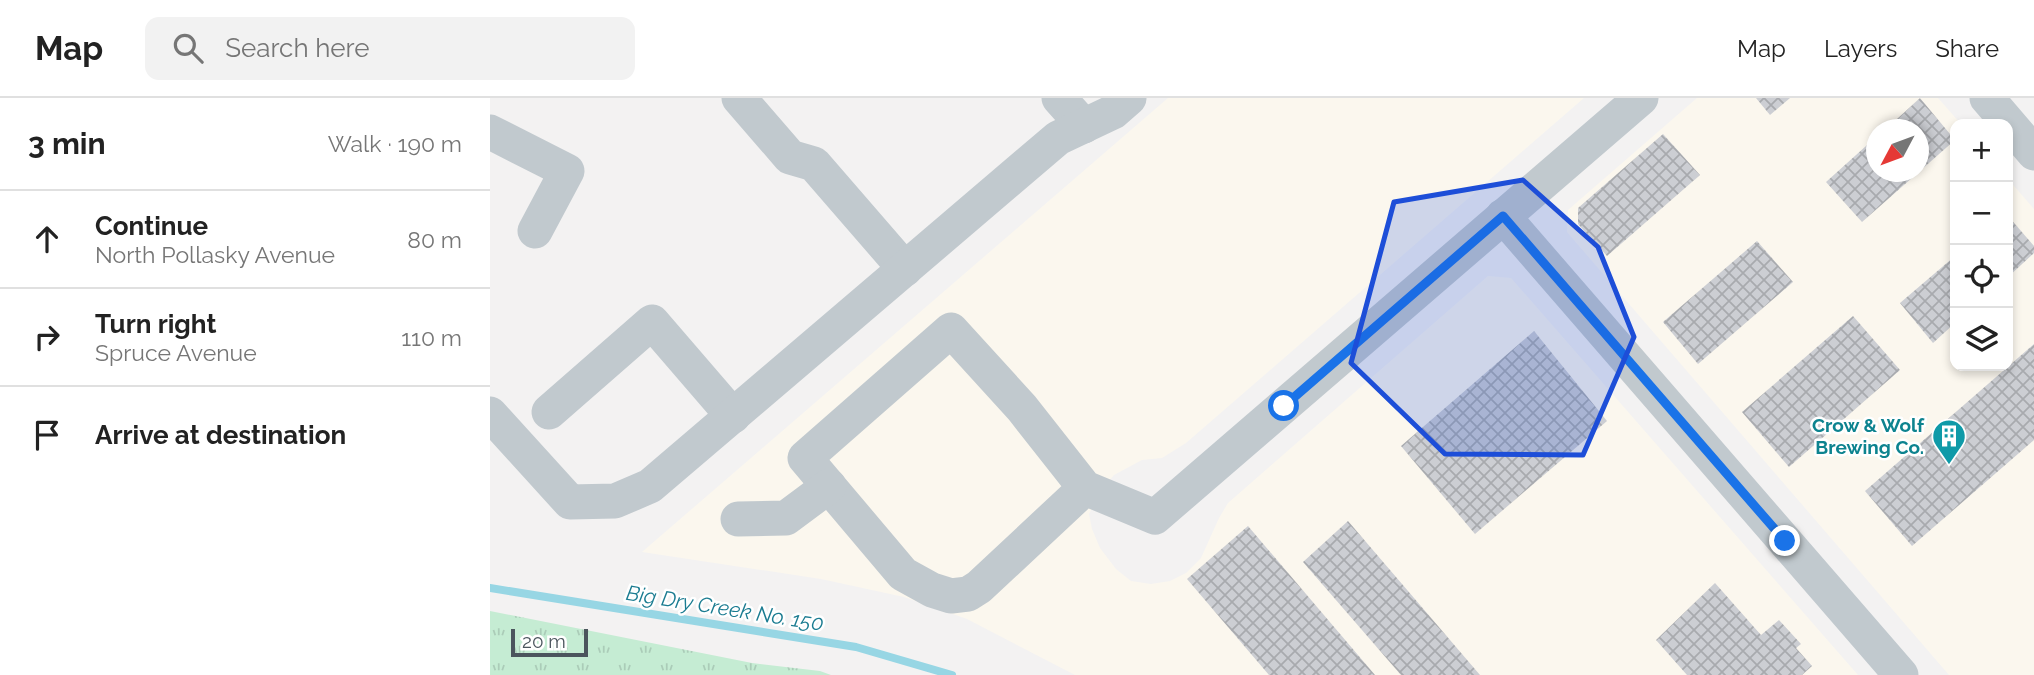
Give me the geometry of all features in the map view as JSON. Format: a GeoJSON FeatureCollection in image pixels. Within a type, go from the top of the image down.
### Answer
{"type":"FeatureCollection","features":[{"type":"Feature","properties":{"kind":"street"},"geometry":{"type":"LineString","coordinates":[[739,98],[790,157],[814,164],[905,269]]}},
{"type":"Feature","properties":{"kind":"street"},"geometry":{"type":"LineString","coordinates":[[1059,98],[1084,126]]}},
{"type":"Feature","properties":{"kind":"street"},"geometry":{"type":"LineString","coordinates":[[490,414],[570,502],[615,501],[650,486],[1058,138],[1113,112],[1129,98]]}},
{"type":"Feature","properties":{"kind":"street"},"geometry":{"type":"LineString","coordinates":[[1085,488],[979,587],[968,594],[951,596],[932,590],[904,574],[805,458],[951,330],[1022,408],[1085,488],[1155,517],[1641,98]]}},
{"type":"Feature","properties":{"kind":"street"},"geometry":{"type":"LineString","coordinates":[[1987,98],[2034,153]]}},
{"type":"Feature","properties":{"kind":"street"},"geometry":{"type":"LineString","coordinates":[[490,132],[567,171],[535,231]]}},
{"type":"Feature","properties":{"kind":"street"},"geometry":{"type":"LineString","coordinates":[[1503,216],[1901,675]]}},
{"type":"Feature","properties":{"kind":"street"},"geometry":{"type":"LineString","coordinates":[[549,412],[652,322],[733,416]]}},
{"type":"Feature","properties":{"kind":"street"},"geometry":{"type":"LineString","coordinates":[[738,519],[786,518],[829,486]]}},
{"type":"Feature","properties":{"kind":"highlighted area"},"geometry":{"type":"Polygon","coordinates":[[[1523,180],[1598,247],[1634,337],[1583,455],[1445,454],[1351,363],[1394,202],[1523,180]]]}},
{"type":"Feature","properties":{"kind":"shaded area"},"geometry":{"type":"Polygon","coordinates":[[[1168,98],[1584,98],[1186,443],[1162,458],[1142,460],[1114,475],[1102,489],[1089,514],[1100,548],[1116,569],[1131,581],[1151,584],[1170,581],[1186,573],[1201,558],[1228,503],[1488,276],[1511,278],[1858,675],[1075,675],[967,619],[904,597],[821,579],[642,552],[1168,98]]]}},
{"type":"Feature","properties":{"kind":"shaded area"},"geometry":{"type":"Polygon","coordinates":[[[1697,98],[1938,98],[1957,119],[1950,119],[1950,371],[2013,371],[2013,185],[2034,209],[2034,675],[1949,675],[1567,232],[1568,210],[1697,98]]]}},
{"type":"Feature","properties":{"kind":"green space"},"geometry":{"type":"Polygon","coordinates":[[[490,611],[752,663],[820,671],[831,675],[490,675],[490,611]]]}},
{"type":"Feature","properties":{"kind":"building"},"geometry":{"type":"Polygon","coordinates":[[[1756,98],[1790,98],[1770,115],[1756,98]]]}},
{"type":"Feature","properties":{"kind":"building"},"geometry":{"type":"Polygon","coordinates":[[[1920,98],[1950,134],[1950,144],[1929,163],[1929,119],[1897,119],[1920,98]]]}},
{"type":"Feature","properties":{"kind":"building"},"geometry":{"type":"Polygon","coordinates":[[[1663,134],[1700,175],[1607,256],[1578,224],[1578,208],[1663,134]]]}},
{"type":"Feature","properties":{"kind":"building"},"geometry":{"type":"Polygon","coordinates":[[[1866,146],[1866,182],[1907,182],[1862,222],[1826,182],[1866,146]]]}},
{"type":"Feature","properties":{"kind":"building"},"geometry":{"type":"Polygon","coordinates":[[[2013,222],[2034,246],[2034,253],[2013,272],[2013,222]]]}},
{"type":"Feature","properties":{"kind":"building"},"geometry":{"type":"Polygon","coordinates":[[[1757,241],[1793,282],[1698,364],[1663,322],[1757,241]]]}},
{"type":"Feature","properties":{"kind":"building"},"geometry":{"type":"Polygon","coordinates":[[[1950,260],[1950,328],[1933,343],[1900,303],[1950,260]]]}},
{"type":"Feature","properties":{"kind":"building"},"geometry":{"type":"Polygon","coordinates":[[[1853,316],[1900,370],[1789,467],[1742,412],[1853,316]]]}},
{"type":"Feature","properties":{"kind":"building"},"geometry":{"type":"Polygon","coordinates":[[[1534,331],[1607,421],[1475,534],[1401,446],[1534,331]]]}},
{"type":"Feature","properties":{"kind":"building","name":"Crow & Wolf Brewing Co."},"geometry":{"type":"Polygon","coordinates":[[[2034,344],[2034,440],[1912,546],[1865,491],[2003,371],[2013,371],[2013,362],[2034,344]]]}},
{"type":"Feature","properties":{"kind":"building"},"geometry":{"type":"Polygon","coordinates":[[[1348,521],[1480,675],[1401,675],[1303,562],[1348,521]]]}},
{"type":"Feature","properties":{"kind":"building"},"geometry":{"type":"Polygon","coordinates":[[[1248,526],[1375,675],[1269,675],[1187,579],[1248,526]]]}},
{"type":"Feature","properties":{"kind":"building"},"geometry":{"type":"Polygon","coordinates":[[[1715,583],[1761,635],[1779,620],[1801,644],[1796,648],[1812,666],[1802,675],[1687,675],[1656,640],[1715,583]]]}},
{"type":"Feature","properties":{"kind":"waterway","name":"Big Dry Creek No. 150"},"geometry":{"type":"LineString","coordinates":[[490,588],[856,647],[952,675]]}},
{"type":"Feature","properties":{"kind":"place","name":"Crow & Wolf Brewing Co."},"geometry":{"type":"Point","coordinates":[1949,466]}},
{"type":"Feature","properties":{"kind":"route"},"geometry":{"type":"LineString","coordinates":[[1284,406],[1503,216],[1785,541]]}}]}
